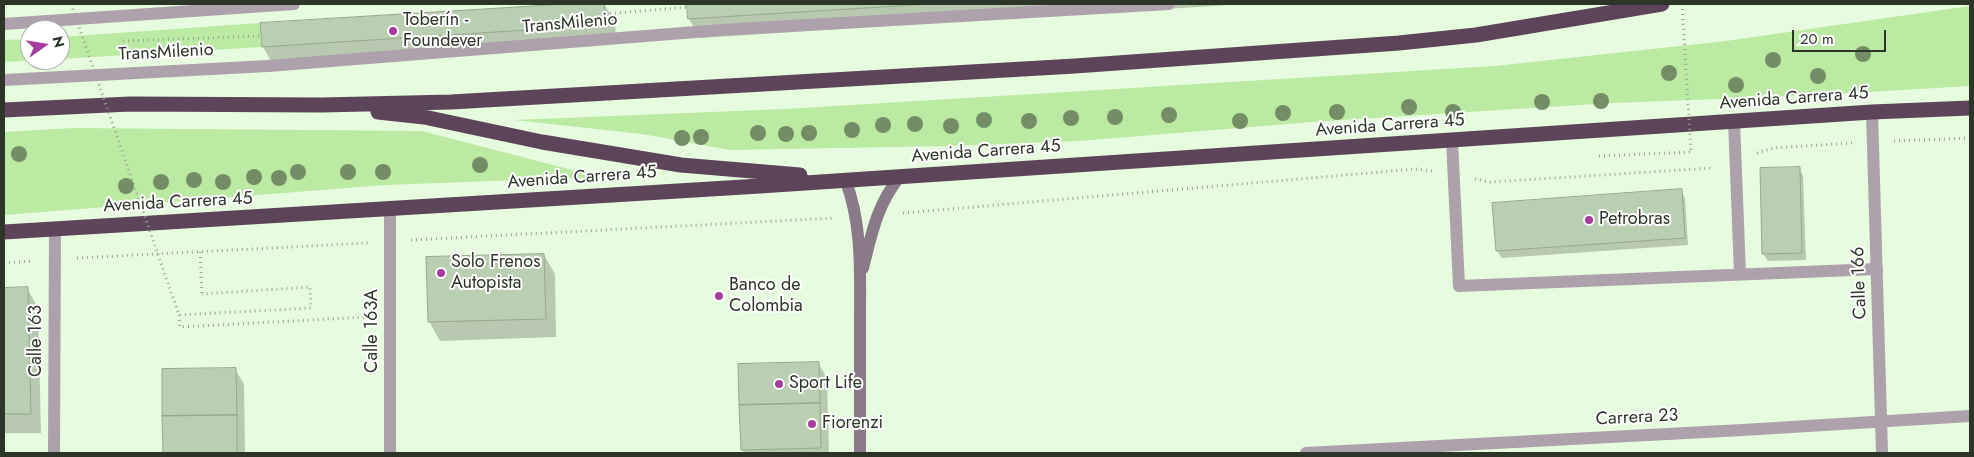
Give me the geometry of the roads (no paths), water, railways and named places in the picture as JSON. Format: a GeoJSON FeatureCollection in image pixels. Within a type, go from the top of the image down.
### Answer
{"type":"FeatureCollection","features":[{"type":"Feature","properties":{"kind":"highway"},"geometry":{"type":"LineString","coordinates":[[4,110],[130,104],[322,105],[451,102],[1075,66],[1389,44],[1476,35],[1662,4]]}},
{"type":"Feature","properties":{"kind":"highway"},"geometry":{"type":"LineString","coordinates":[[322,105],[424,117],[542,142],[681,165],[845,179]]}},
{"type":"Feature","properties":{"kind":"highway","name":"Avenida Carrera 45"},"geometry":{"type":"LineString","coordinates":[[4,232],[390,209],[1872,112],[1970,108]]}},
{"type":"Feature","properties":{"kind":"main road"},"geometry":{"type":"LineString","coordinates":[[860,282],[876,215],[888,190],[900,176]]}},
{"type":"Feature","properties":{"kind":"main road"},"geometry":{"type":"LineString","coordinates":[[845,179],[856,217],[860,282],[860,453]]}},
{"type":"Feature","properties":{"kind":"street"},"geometry":{"type":"LineString","coordinates":[[4,24],[294,4]]}},
{"type":"Feature","properties":{"kind":"street","name":"TransMilenio"},"geometry":{"type":"LineString","coordinates":[[4,80],[268,66],[721,30],[1169,4]]}},
{"type":"Feature","properties":{"kind":"street","name":"Calle 166"},"geometry":{"type":"LineString","coordinates":[[1872,112],[1882,453]]}},
{"type":"Feature","properties":{"kind":"street"},"geometry":{"type":"LineString","coordinates":[[1734,121],[1740,274]]}},
{"type":"Feature","properties":{"kind":"street"},"geometry":{"type":"LineString","coordinates":[[1452,140],[1459,286],[1877,269]]}},
{"type":"Feature","properties":{"kind":"street","name":"Calle 163A"},"geometry":{"type":"LineString","coordinates":[[390,209],[390,453]]}},
{"type":"Feature","properties":{"kind":"street","name":"Calle 163"},"geometry":{"type":"LineString","coordinates":[[54,229],[54,453]]}},
{"type":"Feature","properties":{"kind":"street","name":"Carrera 23"},"geometry":{"type":"LineString","coordinates":[[1306,453],[1970,416]]}},
{"type":"Feature","properties":{"kind":"place","name":"Toberín - Foundever"},"geometry":{"type":"Point","coordinates":[393,31]}},
{"type":"Feature","properties":{"kind":"place","name":"Petrobras"},"geometry":{"type":"Point","coordinates":[1589,220]}},
{"type":"Feature","properties":{"kind":"place","name":"Solo Frenos Autopista"},"geometry":{"type":"Point","coordinates":[441,273]}},
{"type":"Feature","properties":{"kind":"place","name":"Banco de Colombia"},"geometry":{"type":"Point","coordinates":[719,296]}},
{"type":"Feature","properties":{"kind":"place","name":"Sport Life"},"geometry":{"type":"Point","coordinates":[779,384]}},
{"type":"Feature","properties":{"kind":"place","name":"Fiorenzi"},"geometry":{"type":"Point","coordinates":[812,424]}}]}
